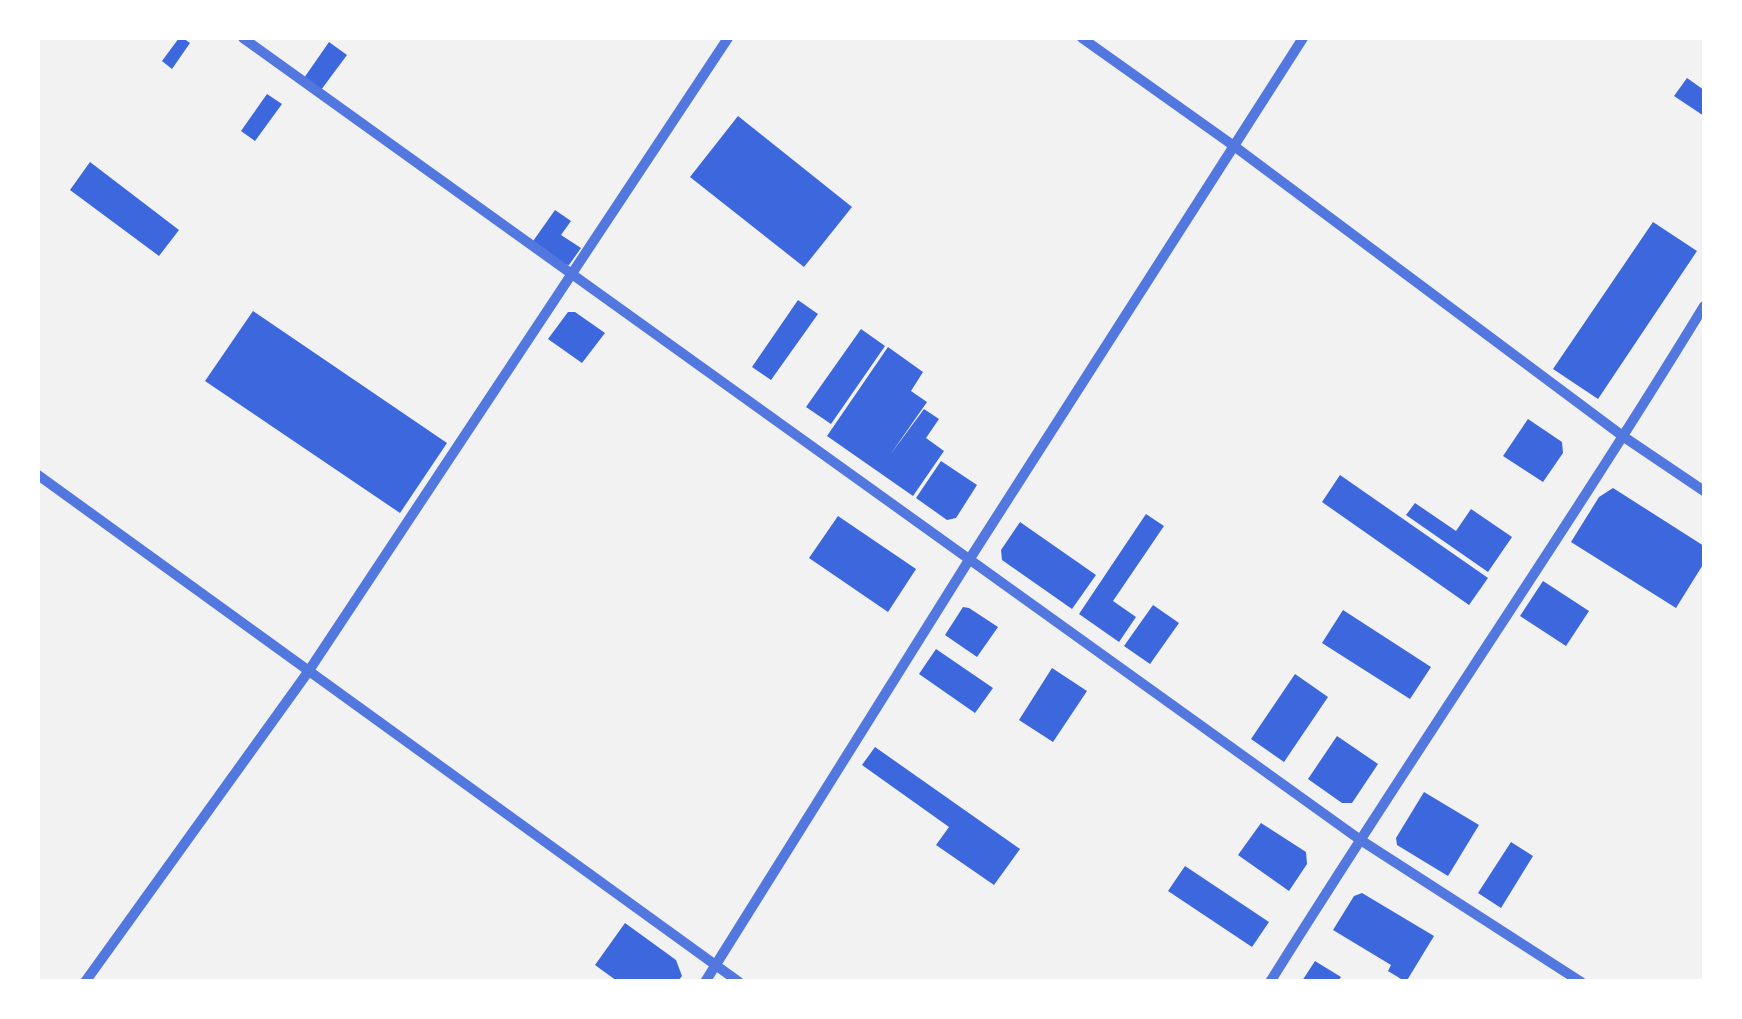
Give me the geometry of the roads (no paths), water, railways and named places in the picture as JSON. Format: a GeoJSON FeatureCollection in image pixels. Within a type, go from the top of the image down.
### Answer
{"type":"FeatureCollection","features":[{"type":"Feature","properties":{"kind":"street"},"geometry":{"type":"LineString","coordinates":[[243,38],[1359,839],[1581,982]]}},
{"type":"Feature","properties":{"kind":"street"},"geometry":{"type":"LineString","coordinates":[[85,982],[308,672],[728,38]]}},
{"type":"Feature","properties":{"kind":"street"},"geometry":{"type":"LineString","coordinates":[[1082,38],[1234,146],[1624,437],[1704,491]]}},
{"type":"Feature","properties":{"kind":"street"},"geometry":{"type":"LineString","coordinates":[[705,982],[968,560],[1303,38]]}},
{"type":"Feature","properties":{"kind":"street"},"geometry":{"type":"LineString","coordinates":[[1270,982],[1359,839],[1624,437],[1704,306]]}},
{"type":"Feature","properties":{"kind":"street"},"geometry":{"type":"LineString","coordinates":[[38,476],[739,982]]}}]}
